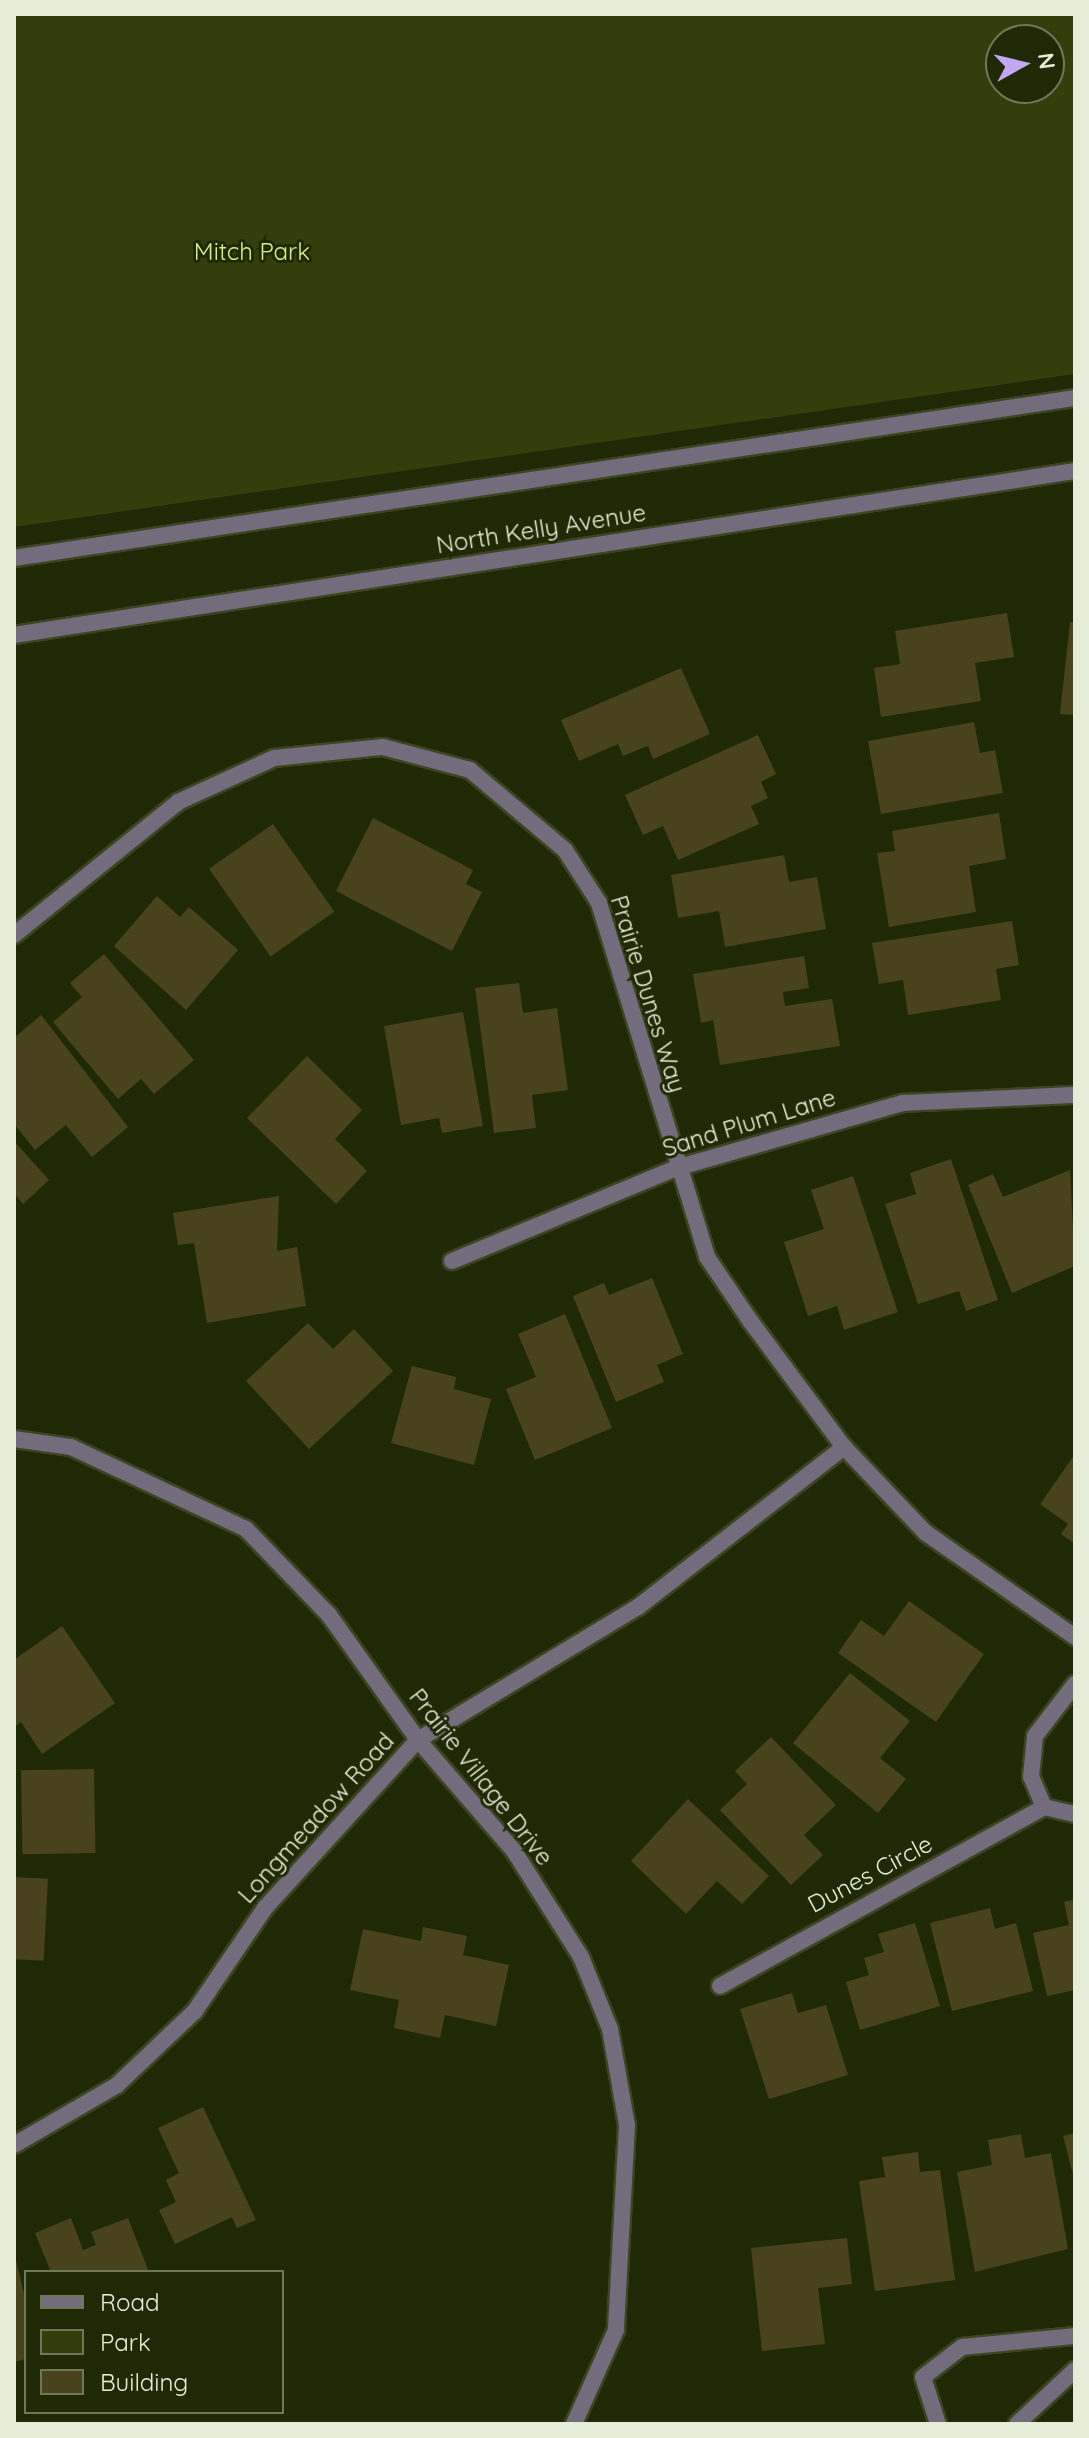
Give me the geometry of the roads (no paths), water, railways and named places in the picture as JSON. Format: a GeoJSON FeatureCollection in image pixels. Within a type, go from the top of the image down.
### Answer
{"type":"FeatureCollection","features":[{"type":"Feature","properties":{"kind":"street","name":"North Kelly Avenue"},"geometry":{"type":"LineString","coordinates":[[14,558],[1075,398]]}},
{"type":"Feature","properties":{"kind":"street","name":"North Kelly Avenue"},"geometry":{"type":"LineString","coordinates":[[14,635],[1075,471]]}},
{"type":"Feature","properties":{"kind":"street","name":"Prairie Dunes Way"},"geometry":{"type":"LineString","coordinates":[[14,935],[178,802],[274,758],[383,747],[470,770],[565,850],[599,903],[676,1168],[707,1257],[844,1447],[926,1533],[1075,1637]]}},
{"type":"Feature","properties":{"kind":"street","name":"Sand Plum Lane"},"geometry":{"type":"LineString","coordinates":[[452,1261],[676,1168],[903,1103],[1075,1095]]}},
{"type":"Feature","properties":{"kind":"street","name":"Prairie Village Drive"},"geometry":{"type":"LineString","coordinates":[[14,1439],[71,1447],[246,1529],[329,1615],[418,1740],[514,1851],[581,1957],[610,2029],[627,2125],[616,2330],[574,2424]]}},
{"type":"Feature","properties":{"kind":"street","name":"Longmeadow Road"},"geometry":{"type":"LineString","coordinates":[[14,2145],[117,2085],[195,2011],[265,1908],[418,1740],[638,1607],[844,1447]]}},
{"type":"Feature","properties":{"kind":"street"},"geometry":{"type":"LineString","coordinates":[[1075,1684],[1035,1736],[1031,1777],[1044,1807],[1075,1814]]}},
{"type":"Feature","properties":{"kind":"street","name":"Dunes Circle"},"geometry":{"type":"LineString","coordinates":[[720,1986],[1044,1807]]}},
{"type":"Feature","properties":{"kind":"street"},"geometry":{"type":"LineString","coordinates":[[938,2424],[923,2377],[962,2347],[1075,2336]]}},
{"type":"Feature","properties":{"kind":"street"},"geometry":{"type":"LineString","coordinates":[[1017,2424],[1075,2370]]}},
{"type":"Feature","properties":{"kind":"park label","name":"Mitch Park"},"geometry":{"type":"Point","coordinates":[252,252]}}]}
